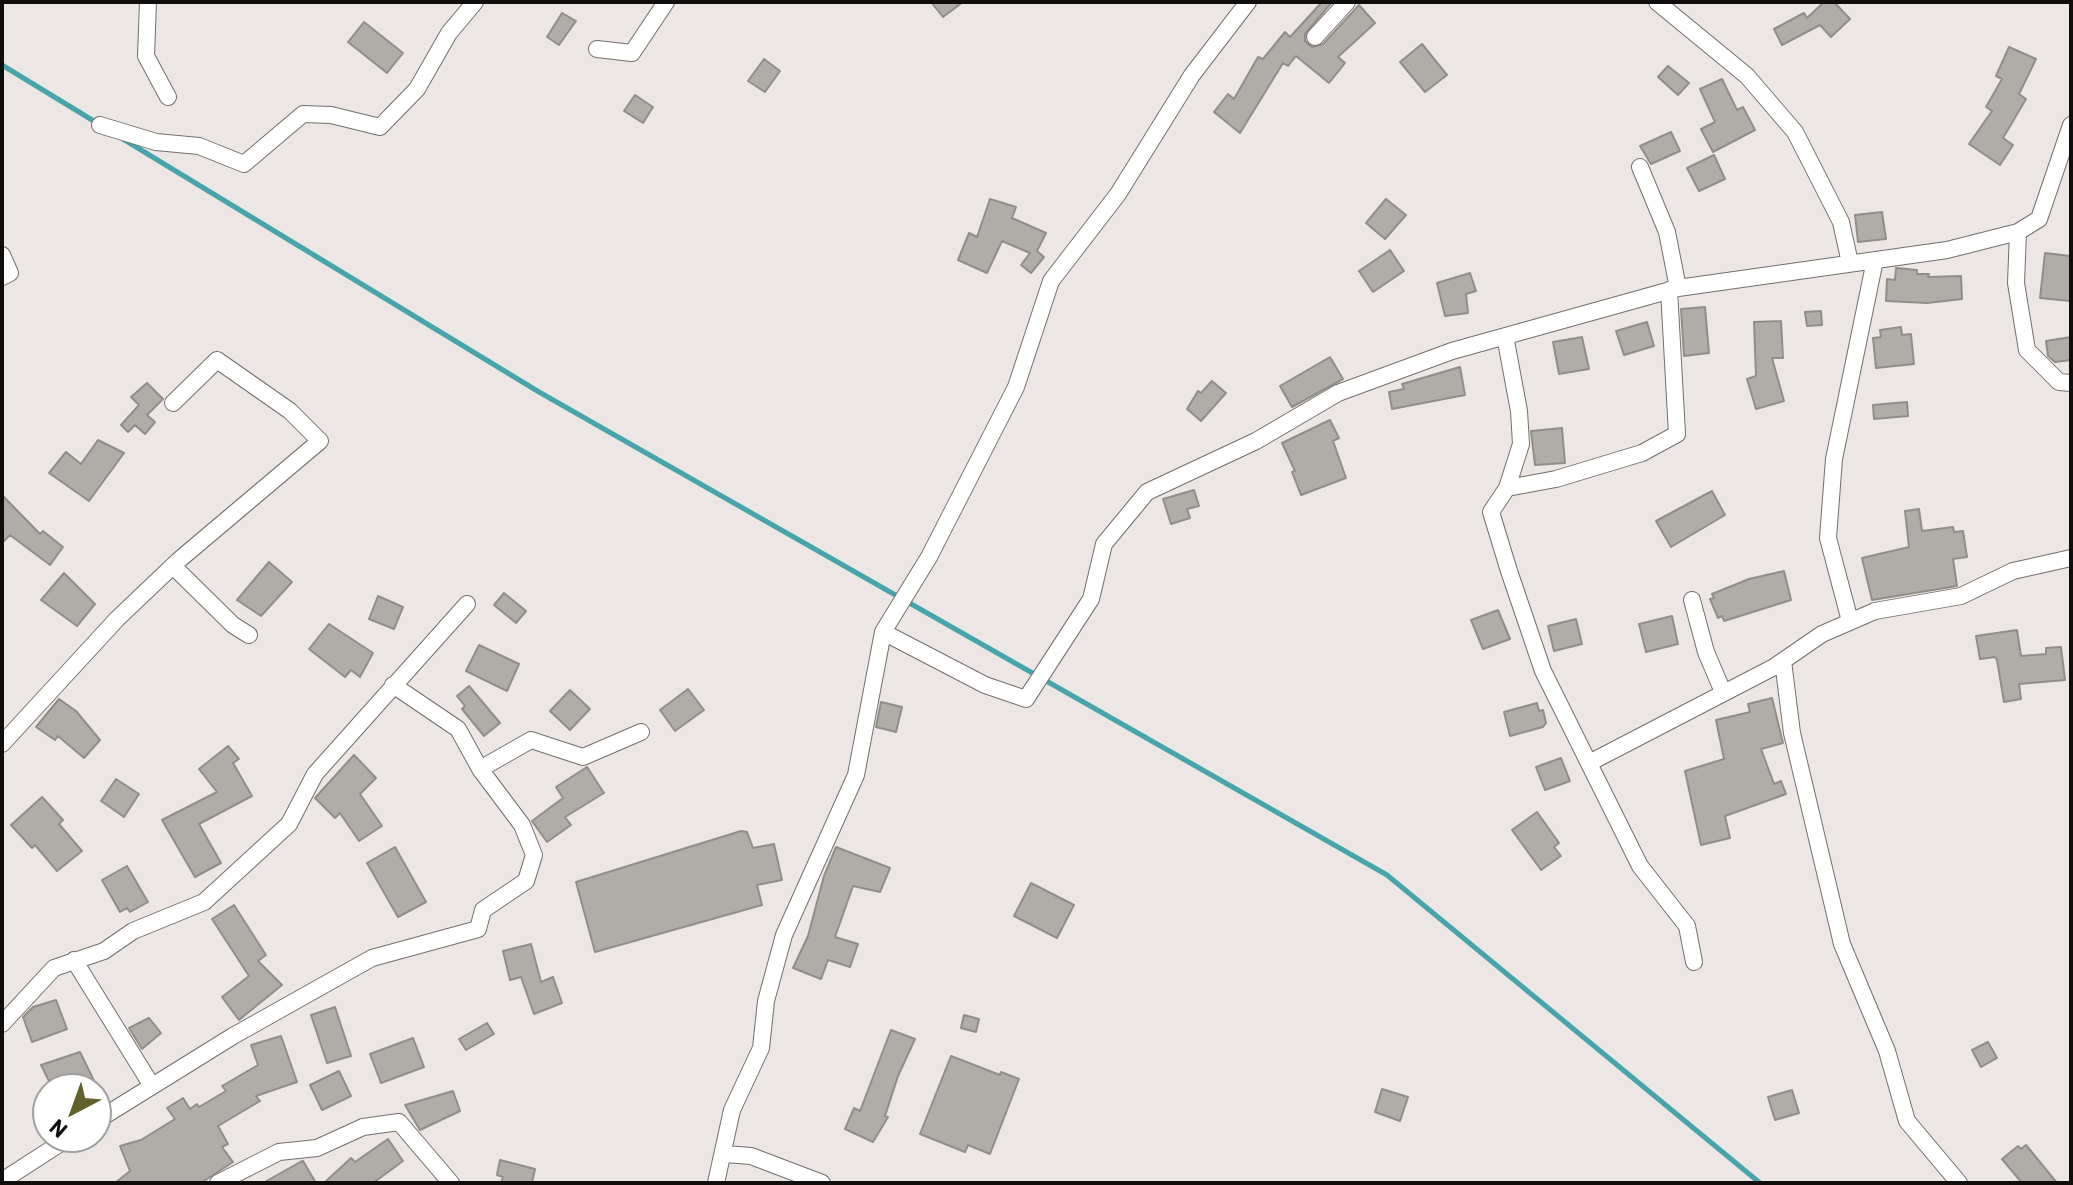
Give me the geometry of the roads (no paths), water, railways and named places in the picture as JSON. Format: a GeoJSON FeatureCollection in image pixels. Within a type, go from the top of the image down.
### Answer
{"type":"FeatureCollection","features":[{"type":"Feature","properties":{"kind":"street"},"geometry":{"type":"LineString","coordinates":[[148,2],[146,56],[168,97]]}},
{"type":"Feature","properties":{"kind":"street"},"geometry":{"type":"LineString","coordinates":[[100,125],[156,142],[199,146],[244,164],[303,114],[331,115],[380,127],[417,89],[449,33],[475,2]]}},
{"type":"Feature","properties":{"kind":"street"},"geometry":{"type":"LineString","coordinates":[[597,49],[632,53],[666,2]]}},
{"type":"Feature","properties":{"kind":"street"},"geometry":{"type":"LineString","coordinates":[[716,1183],[725,1154],[732,1110],[761,1048],[766,1001],[784,935],[856,775],[883,632],[929,557],[1016,387],[1051,281],[1118,194],[1192,75],[1248,2]]}},
{"type":"Feature","properties":{"kind":"street"},"geometry":{"type":"LineString","coordinates":[[1315,37],[1347,2]]}},
{"type":"Feature","properties":{"kind":"street"},"geometry":{"type":"LineString","coordinates":[[1657,2],[1747,76],[1795,132],[1841,222],[1850,263]]}},
{"type":"Feature","properties":{"kind":"street"},"geometry":{"type":"LineString","coordinates":[[883,632],[985,685],[1026,699],[1091,599],[1104,544],[1147,492],[1256,441],[1338,393],[1452,351],[1673,289],[1947,250],[2018,232],[2039,219],[2071,125]]}},
{"type":"Feature","properties":{"kind":"street"},"geometry":{"type":"LineString","coordinates":[[1507,488],[1556,479],[1642,453],[1677,434],[1673,289],[1667,232],[1640,167]]}},
{"type":"Feature","properties":{"kind":"street"},"geometry":{"type":"LineString","coordinates":[[2018,232],[2016,283],[2027,350],[2059,382],[2071,383]]}},
{"type":"Feature","properties":{"kind":"street"},"geometry":{"type":"LineString","coordinates":[[2,255],[10,273],[2,277]]}},
{"type":"Feature","properties":{"kind":"street"},"geometry":{"type":"LineString","coordinates":[[1850,621],[1828,538],[1829,522],[1834,459],[1875,260]]}},
{"type":"Feature","properties":{"kind":"street"},"geometry":{"type":"LineString","coordinates":[[1505,336],[1519,411],[1521,444],[1507,488],[1491,512],[1543,671],[1640,866],[1687,926],[1694,962]]}},
{"type":"Feature","properties":{"kind":"street"},"geometry":{"type":"LineString","coordinates":[[2,744],[71,665],[173,566],[320,441],[290,411],[217,360],[173,403]]}},
{"type":"Feature","properties":{"kind":"street"},"geometry":{"type":"LineString","coordinates":[[1589,763],[1783,661],[1822,634],[1850,621],[1875,611],[1961,596],[2013,571],[2071,558]]}},
{"type":"Feature","properties":{"kind":"street"},"geometry":{"type":"LineString","coordinates":[[173,566],[233,625],[249,635]]}},
{"type":"Feature","properties":{"kind":"street"},"geometry":{"type":"LineString","coordinates":[[1692,600],[1706,652],[1723,692]]}},
{"type":"Feature","properties":{"kind":"street"},"geometry":{"type":"LineString","coordinates":[[2,1024],[54,968],[104,951],[133,931],[204,902],[289,824],[315,774],[467,604]]}},
{"type":"Feature","properties":{"kind":"street"},"geometry":{"type":"LineString","coordinates":[[1783,661],[1792,733],[1842,944],[1887,1051],[1907,1121],[1959,1183]]}},
{"type":"Feature","properties":{"kind":"street"},"geometry":{"type":"LineString","coordinates":[[112,1111],[233,1036],[372,958],[478,929],[483,910],[526,881],[534,855],[522,825],[480,769],[458,729],[393,685]]}},
{"type":"Feature","properties":{"kind":"street"},"geometry":{"type":"LineString","coordinates":[[480,769],[531,740],[583,757],[641,732]]}},
{"type":"Feature","properties":{"kind":"street"},"geometry":{"type":"LineString","coordinates":[[74,960],[152,1086]]}},
{"type":"Feature","properties":{"kind":"street"},"geometry":{"type":"LineString","coordinates":[[218,1183],[279,1152],[317,1148],[363,1127],[399,1122],[451,1183]]}},
{"type":"Feature","properties":{"kind":"street"},"geometry":{"type":"LineString","coordinates":[[2,1181],[45,1153]]}},
{"type":"Feature","properties":{"kind":"street"},"geometry":{"type":"LineString","coordinates":[[725,1154],[751,1156],[822,1183]]}},
{"type":"Feature","properties":{"kind":"waterway"},"geometry":{"type":"LineString","coordinates":[[2,65],[97,123]]}},
{"type":"Feature","properties":{"kind":"waterway"},"geometry":{"type":"LineString","coordinates":[[123,139],[539,392],[1387,875],[1760,1183]]}}]}
